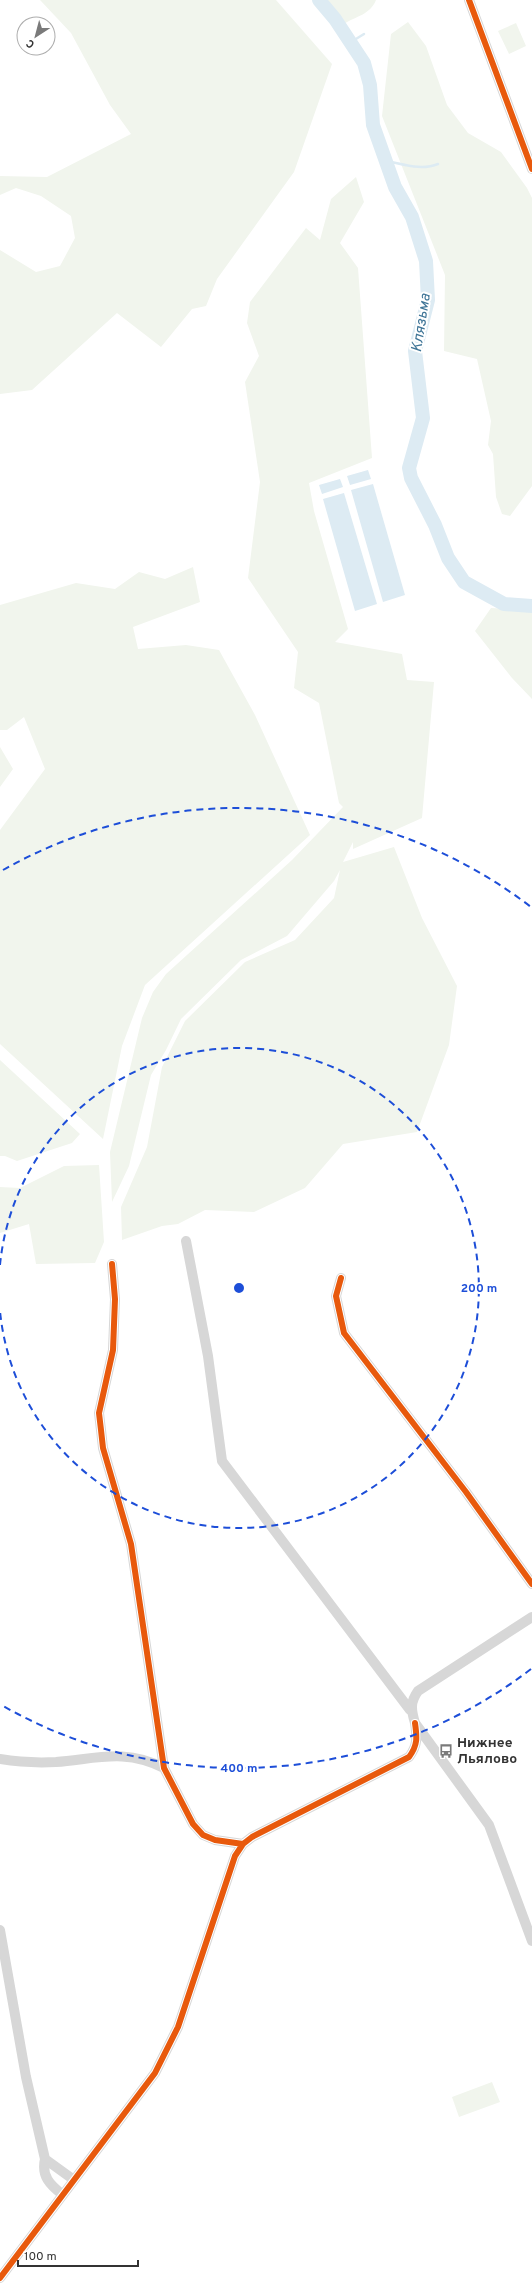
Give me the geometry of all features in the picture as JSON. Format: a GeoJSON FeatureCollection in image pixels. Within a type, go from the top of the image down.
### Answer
{"type":"FeatureCollection","features":[{"type":"Feature","properties":{"kind":"street"},"geometry":{"type":"LineString","coordinates":[[469,0],[532,169]]}},
{"type":"Feature","properties":{"kind":"street"},"geometry":{"type":"LineString","coordinates":[[0,2278],[155,2073],[178,2027],[235,1856],[243,1844],[288,1818],[410,1757],[416,1749],[417,1738],[410,1710],[222,1461],[208,1356],[186,1241]]}},
{"type":"Feature","properties":{"kind":"street"},"geometry":{"type":"LineString","coordinates":[[112,1264],[115,1298],[113,1350],[99,1413],[103,1448],[132,1544],[164,1768],[193,1824],[203,1834],[215,1840],[243,1844]]}},
{"type":"Feature","properties":{"kind":"street"},"geometry":{"type":"LineString","coordinates":[[341,1278],[336,1296],[344,1333],[466,1492],[532,1584]]}},
{"type":"Feature","properties":{"kind":"street"},"geometry":{"type":"LineString","coordinates":[[410,1710],[413,1698],[418,1691],[532,1617]]}},
{"type":"Feature","properties":{"kind":"street"},"geometry":{"type":"LineString","coordinates":[[414,1723],[489,1825],[532,1941]]}},
{"type":"Feature","properties":{"kind":"street"},"geometry":{"type":"LineString","coordinates":[[0,1759],[54,1762],[117,1755],[138,1758],[164,1768]]}},
{"type":"Feature","properties":{"kind":"street"},"geometry":{"type":"LineString","coordinates":[[0,1930],[26,2077],[45,2159],[43,2165],[47,2181],[63,2195]]}},
{"type":"Feature","properties":{"kind":"street"},"geometry":{"type":"LineString","coordinates":[[45,2159],[74,2180]]}},
{"type":"Feature","properties":{"kind":"shaded area"},"geometry":{"type":"Polygon","coordinates":[[[40,0],[276,0],[332,64],[294,172],[217,279],[206,306],[192,309],[161,347],[117,313],[32,390],[0,394],[0,250],[36,272],[60,266],[75,238],[71,216],[41,196],[16,188],[0,195],[0,176],[47,177],[131,134],[110,105],[71,33],[40,0]]]}},
{"type":"Feature","properties":{"kind":"shaded area"},"geometry":{"type":"Polygon","coordinates":[[[324,0],[376,0],[366,12],[344,24],[324,0]]]}},
{"type":"Feature","properties":{"kind":"shaded area"},"geometry":{"type":"Polygon","coordinates":[[[408,22],[426,46],[447,105],[468,133],[501,152],[527,188],[532,198],[532,486],[510,516],[502,514],[496,497],[493,454],[488,445],[491,421],[477,359],[444,351],[445,275],[382,116],[391,34],[408,22]]]}},
{"type":"Feature","properties":{"kind":"shaded area"},"geometry":{"type":"Polygon","coordinates":[[[516,23],[526,46],[509,54],[498,31],[516,23]]]}},
{"type":"Feature","properties":{"kind":"shaded area"},"geometry":{"type":"Polygon","coordinates":[[[356,177],[364,202],[340,243],[358,268],[372,458],[309,483],[314,511],[348,629],[335,642],[402,654],[407,680],[434,682],[422,818],[353,849],[353,842],[343,862],[394,847],[422,918],[457,986],[449,1045],[417,1132],[343,1144],[305,1188],[254,1212],[205,1210],[178,1224],[162,1226],[122,1240],[121,1207],[147,1147],[162,1067],[185,1021],[245,962],[295,940],[334,898],[340,870],[334,881],[287,936],[241,960],[181,1019],[166,1050],[151,1075],[129,1166],[112,1202],[110,1152],[142,1018],[153,992],[166,974],[292,860],[343,807],[339,803],[319,703],[294,688],[298,652],[248,578],[260,482],[245,382],[259,356],[247,323],[250,302],[306,228],[320,240],[331,199],[356,177]]]}},
{"type":"Feature","properties":{"kind":"shaded area"},"geometry":{"type":"Polygon","coordinates":[[[368,470],[371,479],[350,485],[347,476],[368,470]]]}},
{"type":"Feature","properties":{"kind":"shaded area"},"geometry":{"type":"Polygon","coordinates":[[[340,479],[343,487],[322,494],[319,485],[340,479]]]}},
{"type":"Feature","properties":{"kind":"shaded area"},"geometry":{"type":"Polygon","coordinates":[[[373,484],[405,595],[383,602],[351,490],[373,484]]]}},
{"type":"Feature","properties":{"kind":"shaded area"},"geometry":{"type":"Polygon","coordinates":[[[344,493],[377,604],[355,611],[323,499],[344,493]]]}},
{"type":"Feature","properties":{"kind":"shaded area"},"geometry":{"type":"Polygon","coordinates":[[[193,567],[200,602],[133,627],[138,649],[186,645],[219,650],[255,715],[310,835],[145,985],[122,1046],[103,1139],[0,1044],[0,830],[45,769],[24,717],[7,730],[0,730],[0,605],[76,583],[115,589],[139,572],[165,579],[193,567]]]}},
{"type":"Feature","properties":{"kind":"shaded area"},"geometry":{"type":"Polygon","coordinates":[[[491,608],[532,610],[532,699],[512,678],[475,631],[491,608]]]}},
{"type":"Feature","properties":{"kind":"shaded area"},"geometry":{"type":"Polygon","coordinates":[[[0,747],[13,769],[0,787],[0,747]]]}},
{"type":"Feature","properties":{"kind":"shaded area"},"geometry":{"type":"Polygon","coordinates":[[[0,1060],[80,1134],[72,1143],[17,1161],[5,1156],[0,1156],[0,1060]]]}},
{"type":"Feature","properties":{"kind":"shaded area"},"geometry":{"type":"Polygon","coordinates":[[[99,1165],[104,1242],[95,1263],[36,1264],[29,1224],[0,1233],[0,1187],[20,1188],[64,1166],[99,1165]]]}},
{"type":"Feature","properties":{"kind":"shaded area"},"geometry":{"type":"Polygon","coordinates":[[[492,2082],[500,2102],[459,2117],[452,2097],[492,2082]]]}},
{"type":"Feature","properties":{"kind":"waterway","name":"Клязьма"},"geometry":{"type":"LineString","coordinates":[[319,0],[335,19],[364,63],[370,85],[373,125],[395,187],[412,217],[426,261],[428,300],[415,351],[423,418],[409,468],[411,478],[435,525],[448,558],[464,582],[504,604],[532,606]]}},
{"type":"Feature","properties":{"kind":"waterway"},"geometry":{"type":"LineString","coordinates":[[351,42],[364,34]]}},
{"type":"Feature","properties":{"kind":"waterway"},"geometry":{"type":"LineString","coordinates":[[386,161],[419,167],[438,164]]}},
{"type":"Feature","properties":{"kind":"cycle path"},"geometry":{"type":"LineString","coordinates":[[469,0],[532,169]]}},
{"type":"Feature","properties":{"kind":"cycle path"},"geometry":{"type":"LineString","coordinates":[[112,1264],[115,1299],[113,1350],[99,1413],[103,1448],[131,1544],[164,1768],[193,1824],[203,1835],[215,1840],[243,1844]]}},
{"type":"Feature","properties":{"kind":"cycle path"},"geometry":{"type":"LineString","coordinates":[[341,1278],[336,1296],[344,1333],[466,1492],[532,1584]]}},
{"type":"Feature","properties":{"kind":"cycle path"},"geometry":{"type":"LineString","coordinates":[[0,2278],[155,2073],[178,2027],[235,1856],[243,1844],[252,1837],[409,1757],[414,1749],[416,1741],[415,1723]]}},
{"type":"Feature","properties":{"kind":"place","name":"Нижнее Льялово"},"geometry":{"type":"Point","coordinates":[446,1751]}}]}
